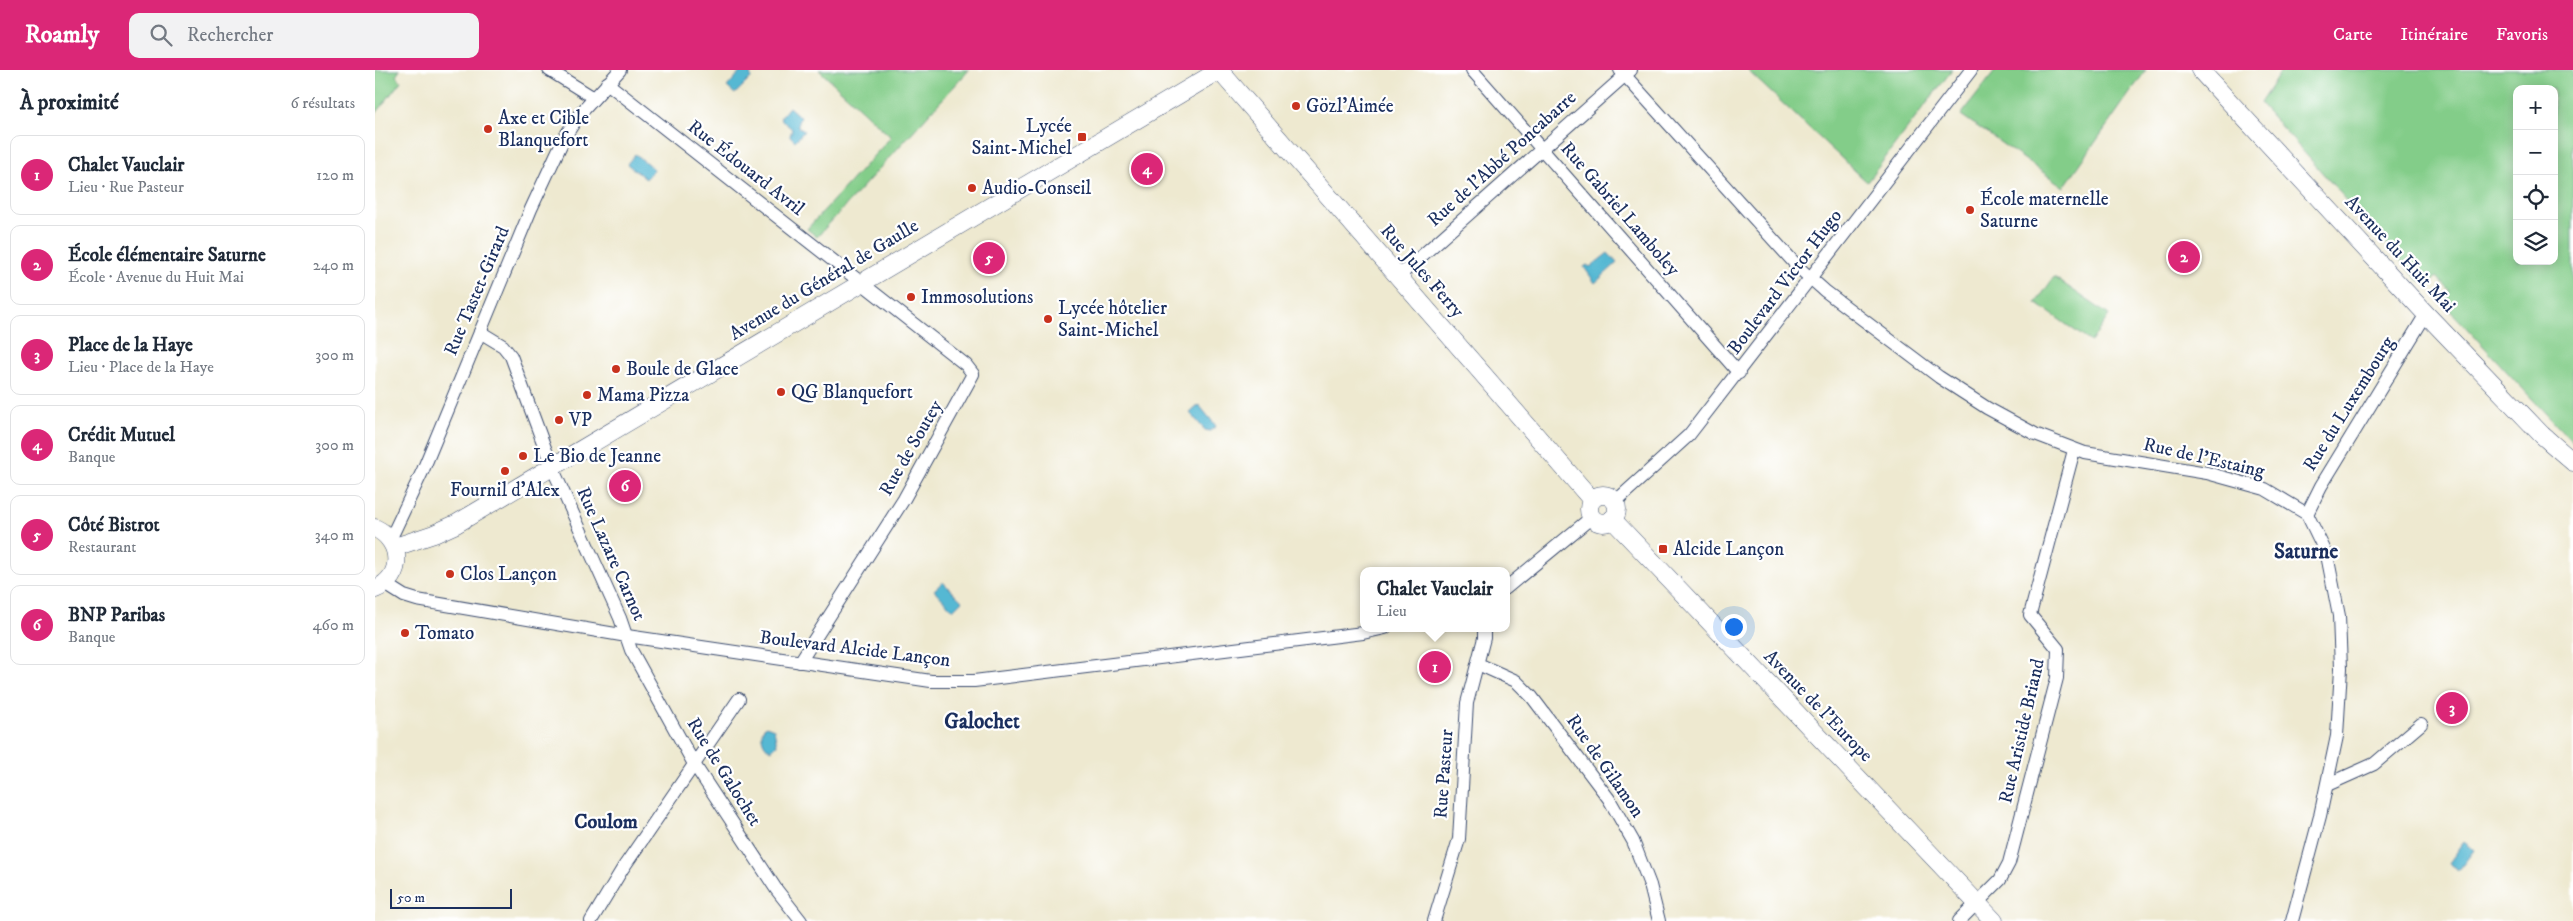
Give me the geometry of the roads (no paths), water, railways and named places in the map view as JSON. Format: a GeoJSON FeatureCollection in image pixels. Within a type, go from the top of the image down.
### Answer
{"type":"FeatureCollection","features":[{"type":"Feature","properties":{"kind":"main road","name":"Rue Jules Ferry"},"geometry":{"type":"LineString","coordinates":[[1220,70],[1399,276],[1592,509]]}},
{"type":"Feature","properties":{"kind":"main road","name":"Avenue du Général de Gaulle"},"geometry":{"type":"LineString","coordinates":[[393,543],[425,538],[456,524],[1220,70]]}},
{"type":"Feature","properties":{"kind":"main road","name":"Avenue du Huit Mai"},"geometry":{"type":"LineString","coordinates":[[2200,70],[2426,314],[2542,435],[2573,462]]}},
{"type":"Feature","properties":{"kind":"main road"},"geometry":{"type":"LineString","coordinates":[[1604,496],[1613,511],[1599,522],[1592,509],[1604,496]]}},
{"type":"Feature","properties":{"kind":"main road","name":"Avenue de l'Europe"},"geometry":{"type":"LineString","coordinates":[[1613,511],[1994,921]]}},
{"type":"Feature","properties":{"kind":"main road"},"geometry":{"type":"LineString","coordinates":[[375,528],[393,543],[396,567],[380,587]]}},
{"type":"Feature","properties":{"kind":"street"},"geometry":{"type":"LineString","coordinates":[[549,70],[594,98]]}},
{"type":"Feature","properties":{"kind":"street","name":"Rue Tastet-Girard"},"geometry":{"type":"LineString","coordinates":[[393,543],[407,505],[531,209],[564,138],[594,98],[620,70]]}},
{"type":"Feature","properties":{"kind":"street","name":"Rue Gabriel Lamboley"},"geometry":{"type":"LineString","coordinates":[[1472,70],[1739,373]]}},
{"type":"Feature","properties":{"kind":"street","name":"Boulevard Victor Hugo"},"geometry":{"type":"LineString","coordinates":[[1613,511],[1689,435],[1739,373],[1790,302],[1812,279],[1884,180],[1971,70]]}},
{"type":"Feature","properties":{"kind":"street","name":"Rue de l'Abbé Poncabarre"},"geometry":{"type":"LineString","coordinates":[[1399,276],[1625,72]]}},
{"type":"Feature","properties":{"kind":"street","name":"Rue de l'Estaing"},"geometry":{"type":"LineString","coordinates":[[1625,72],[1799,268],[1825,291],[1939,377],[1987,408],[2035,434],[2074,450],[2207,473],[2265,489],[2307,514]]}},
{"type":"Feature","properties":{"kind":"street","name":"Rue Édouard Avril"},"geometry":{"type":"LineString","coordinates":[[607,83],[861,283]]}},
{"type":"Feature","properties":{"kind":"street","name":"Rue de Soutey"},"geometry":{"type":"LineString","coordinates":[[800,662],[904,499],[973,374],[966,365],[861,283]]}},
{"type":"Feature","properties":{"kind":"street","name":"Rue du Luxembourg"},"geometry":{"type":"LineString","coordinates":[[2307,514],[2321,486],[2426,314]]}},
{"type":"Feature","properties":{"kind":"street","name":"Rue Lazare Carnot"},"geometry":{"type":"LineString","coordinates":[[480,332],[503,346],[511,356],[552,467],[627,636]]}},
{"type":"Feature","properties":{"kind":"street","name":"Rue Aristide Briand"},"geometry":{"type":"LineString","coordinates":[[1977,904],[2000,880],[2009,863],[2057,678],[2058,649],[2029,615],[2074,450]]}},
{"type":"Feature","properties":{"kind":"street"},"geometry":{"type":"LineString","coordinates":[[1510,584],[1592,509]]}},
{"type":"Feature","properties":{"kind":"street"},"geometry":{"type":"LineString","coordinates":[[2291,921],[2327,786],[2337,736],[2341,668],[2339,616],[2327,555],[2307,514]]}},
{"type":"Feature","properties":{"kind":"street","name":"Boulevard Alcide Lançon"},"geometry":{"type":"LineString","coordinates":[[380,587],[417,600],[627,636],[931,681],[974,681],[1365,632]]}},
{"type":"Feature","properties":{"kind":"street","name":"Rue Pasteur"},"geometry":{"type":"LineString","coordinates":[[1434,921],[1459,839],[1467,702],[1478,664],[1484,632]]}},
{"type":"Feature","properties":{"kind":"street","name":"Rue de Galochet"},"geometry":{"type":"LineString","coordinates":[[627,636],[631,650],[694,764],[776,889],[801,921]]}},
{"type":"Feature","properties":{"kind":"street","name":"Rue de Gilamon"},"geometry":{"type":"LineString","coordinates":[[1478,664],[1516,681],[1532,697],[1609,799],[1633,841],[1650,885],[1659,921]]}},
{"type":"Feature","properties":{"kind":"street"},"geometry":{"type":"LineString","coordinates":[[591,921],[739,699]]}},
{"type":"Feature","properties":{"kind":"street"},"geometry":{"type":"LineString","coordinates":[[2327,786],[2374,764],[2421,724]]}},
{"type":"Feature","properties":{"kind":"street"},"geometry":{"type":"LineString","coordinates":[[1959,921],[1977,904]]}},
{"type":"Feature","properties":{"kind":"water"},"geometry":{"type":"Polygon","coordinates":[[[742,70],[750,71],[751,78],[735,94],[727,87],[742,70]]]}},
{"type":"Feature","properties":{"kind":"water"},"geometry":{"type":"Polygon","coordinates":[[[789,107],[801,118],[798,121],[798,127],[804,131],[795,141],[790,136],[792,129],[780,118],[789,107]]]}},
{"type":"Feature","properties":{"kind":"water"},"geometry":{"type":"Polygon","coordinates":[[[635,154],[654,169],[646,179],[627,164],[635,154]]]}},
{"type":"Feature","properties":{"kind":"water"},"geometry":{"type":"Polygon","coordinates":[[[1608,253],[1617,263],[1595,283],[1584,267],[1587,265],[1590,267],[1608,253]]]}},
{"type":"Feature","properties":{"kind":"water"},"geometry":{"type":"Polygon","coordinates":[[[1199,405],[1216,426],[1210,431],[1205,430],[1190,413],[1199,405]]]}},
{"type":"Feature","properties":{"kind":"water"},"geometry":{"type":"Polygon","coordinates":[[[943,582],[962,601],[953,610],[934,590],[943,582]]]}},
{"type":"Feature","properties":{"kind":"water"},"geometry":{"type":"Polygon","coordinates":[[[766,726],[774,729],[777,745],[771,750],[764,744],[762,738],[763,729],[766,726]]]}},
{"type":"Feature","properties":{"kind":"water"},"geometry":{"type":"Polygon","coordinates":[[[2464,842],[2474,850],[2459,870],[2449,863],[2464,842]]]}},
{"type":"Feature","properties":{"kind":"place","name":"Gözl'Aimée"},"geometry":{"type":"Point","coordinates":[1296,106]}},
{"type":"Feature","properties":{"kind":"place","name":"Axe et Cible Blanquefort"},"geometry":{"type":"Point","coordinates":[488,129]}},
{"type":"Feature","properties":{"kind":"place","name":"Lycée Saint-Michel"},"geometry":{"type":"Point","coordinates":[1082,137]}},
{"type":"Feature","properties":{"kind":"place","name":"Crédit Mutuel"},"geometry":{"type":"Point","coordinates":[1147,169]}},
{"type":"Feature","properties":{"kind":"place","name":"Audio-Conseil"},"geometry":{"type":"Point","coordinates":[972,188]}},
{"type":"Feature","properties":{"kind":"place","name":"École maternelle Saturne"},"geometry":{"type":"Point","coordinates":[1970,210]}},
{"type":"Feature","properties":{"kind":"place","name":"École élémentaire Saturne"},"geometry":{"type":"Point","coordinates":[2184,257]}},
{"type":"Feature","properties":{"kind":"place","name":"Côté Bistrot"},"geometry":{"type":"Point","coordinates":[989,258]}},
{"type":"Feature","properties":{"kind":"place","name":"Immosolutions"},"geometry":{"type":"Point","coordinates":[911,297]}},
{"type":"Feature","properties":{"kind":"place","name":"Lycée hôtelier Saint-Michel"},"geometry":{"type":"Point","coordinates":[1048,319]}},
{"type":"Feature","properties":{"kind":"place","name":"Boule de Glace"},"geometry":{"type":"Point","coordinates":[616,369]}},
{"type":"Feature","properties":{"kind":"place","name":"QG Blanquefort"},"geometry":{"type":"Point","coordinates":[781,392]}},
{"type":"Feature","properties":{"kind":"place","name":"Mama Pizza"},"geometry":{"type":"Point","coordinates":[587,395]}},
{"type":"Feature","properties":{"kind":"place","name":"VP"},"geometry":{"type":"Point","coordinates":[559,420]}},
{"type":"Feature","properties":{"kind":"place","name":"Le Bio de Jeanne"},"geometry":{"type":"Point","coordinates":[523,456]}},
{"type":"Feature","properties":{"kind":"place","name":"Fournil d'Alex"},"geometry":{"type":"Point","coordinates":[505,471]}},
{"type":"Feature","properties":{"kind":"place","name":"BNP Paribas"},"geometry":{"type":"Point","coordinates":[625,486]}},
{"type":"Feature","properties":{"kind":"place","name":"Alcide Lançon"},"geometry":{"type":"Point","coordinates":[1663,549]}},
{"type":"Feature","properties":{"kind":"place","name":"Clos Lançon"},"geometry":{"type":"Point","coordinates":[450,574]}},
{"type":"Feature","properties":{"kind":"place","name":"Tomato"},"geometry":{"type":"Point","coordinates":[405,633]}},
{"type":"Feature","properties":{"kind":"place","name":"Chalet Vauclair"},"geometry":{"type":"Point","coordinates":[1435,667]}},
{"type":"Feature","properties":{"kind":"place","name":"Place de la Haye"},"geometry":{"type":"Point","coordinates":[2452,708]}},
{"type":"Feature","properties":{"kind":"district","name":"Saturne"},"geometry":{"type":"Point","coordinates":[2306,552]}},
{"type":"Feature","properties":{"kind":"district","name":"Galochet"},"geometry":{"type":"Point","coordinates":[982,722]}},
{"type":"Feature","properties":{"kind":"district","name":"Coulom"},"geometry":{"type":"Point","coordinates":[606,822]}}]}
